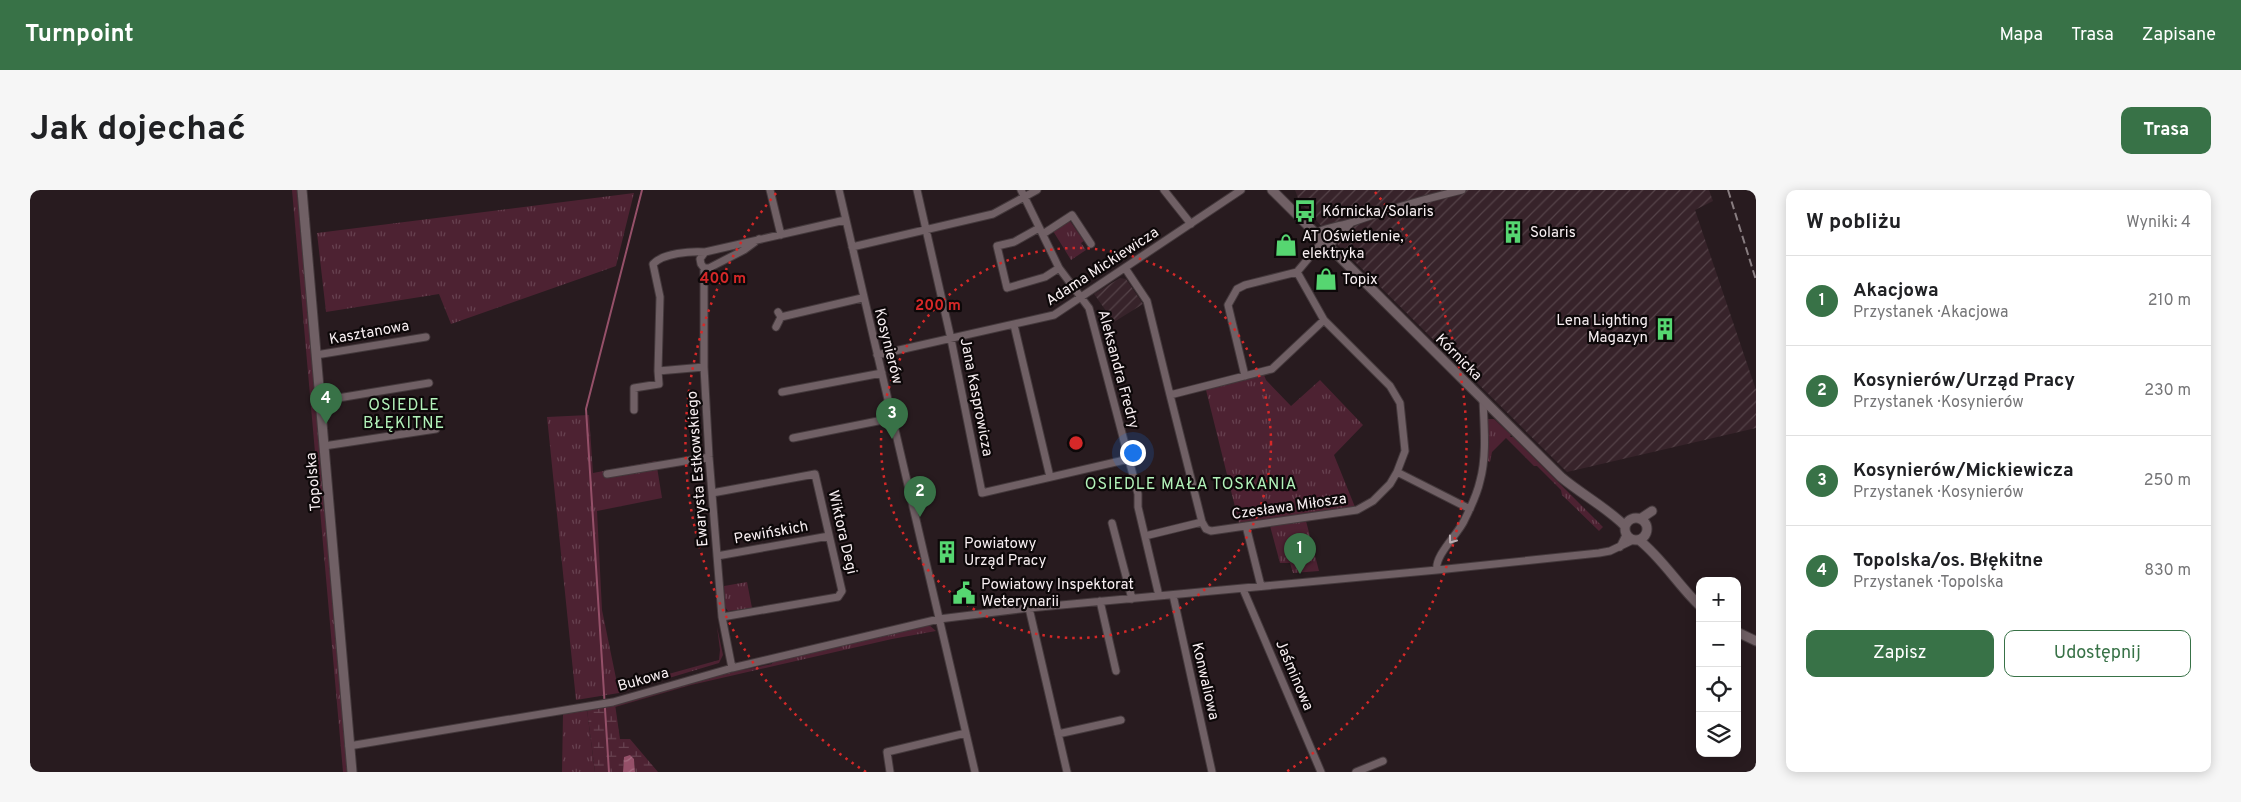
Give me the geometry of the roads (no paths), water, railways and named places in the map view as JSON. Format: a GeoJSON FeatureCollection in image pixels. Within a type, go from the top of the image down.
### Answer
{"type":"FeatureCollection","features":[{"type":"Feature","properties":{"kind":"street","name":"Topolska"},"geometry":{"type":"LineString","coordinates":[[302,190],[352,772]]}},
{"type":"Feature","properties":{"kind":"street"},"geometry":{"type":"LineString","coordinates":[[770,190],[781,234]]}},
{"type":"Feature","properties":{"kind":"street","name":"Kosynierów"},"geometry":{"type":"LineString","coordinates":[[839,190],[862,298],[893,418],[975,772]]}},
{"type":"Feature","properties":{"kind":"street","name":"Jana Kasprowicza"},"geometry":{"type":"LineString","coordinates":[[918,190],[982,493],[1050,477]]}},
{"type":"Feature","properties":{"kind":"street","name":"Aleksandra Fredry"},"geometry":{"type":"LineString","coordinates":[[1021,190],[1059,268],[1088,308],[1138,494],[1138,507],[1159,596]]}},
{"type":"Feature","properties":{"kind":"street"},"geometry":{"type":"LineString","coordinates":[[852,247],[993,214],[1037,190]]}},
{"type":"Feature","properties":{"kind":"street"},"geometry":{"type":"LineString","coordinates":[[1164,190],[1191,224]]}},
{"type":"Feature","properties":{"kind":"street","name":"Adama Mickiewicza"},"geometry":{"type":"LineString","coordinates":[[877,356],[1054,315],[1241,190]]}},
{"type":"Feature","properties":{"kind":"street","name":"Kórnicka"},"geometry":{"type":"LineString","coordinates":[[1272,190],[1560,477],[1592,502],[1614,515],[1631,532]]}},
{"type":"Feature","properties":{"kind":"street","name":"Kórnicka"},"geometry":{"type":"LineString","coordinates":[[1283,190],[1293,209]]}},
{"type":"Feature","properties":{"kind":"street"},"geometry":{"type":"LineString","coordinates":[[1316,233],[1326,228],[1351,223],[1380,212],[1462,190]]}},
{"type":"Feature","properties":{"kind":"street"},"geometry":{"type":"LineString","coordinates":[[1059,268],[1045,277],[1007,288],[997,246],[1014,242],[1041,231],[1072,215],[1092,244]]}},
{"type":"Feature","properties":{"kind":"street"},"geometry":{"type":"LineString","coordinates":[[634,410],[634,388],[659,384],[660,297],[654,264],[658,259],[695,251],[705,252],[845,220]]}},
{"type":"Feature","properties":{"kind":"street"},"geometry":{"type":"LineString","coordinates":[[1245,376],[1228,305],[1231,296],[1236,289],[1245,284],[1297,272],[1326,243],[1351,223]]}},
{"type":"Feature","properties":{"kind":"street"},"geometry":{"type":"LineString","coordinates":[[704,268],[720,263],[759,239]]}},
{"type":"Feature","properties":{"kind":"street","name":"Ewarysta Estkowskiego"},"geometry":{"type":"LineString","coordinates":[[705,252],[700,259],[704,268],[704,367],[709,457],[722,617],[732,668]]}},
{"type":"Feature","properties":{"kind":"street"},"geometry":{"type":"LineString","coordinates":[[1124,268],[1147,301],[1202,522],[1145,536]]}},
{"type":"Feature","properties":{"kind":"street","name":"Czesława Miłosza"},"geometry":{"type":"LineString","coordinates":[[1202,522],[1211,531],[1358,510],[1382,492],[1398,472],[1405,451],[1400,403],[1390,386],[1324,320],[1297,272]]}},
{"type":"Feature","properties":{"kind":"street"},"geometry":{"type":"LineString","coordinates":[[776,328],[779,314],[862,298]]}},
{"type":"Feature","properties":{"kind":"street"},"geometry":{"type":"LineString","coordinates":[[1170,395],[1265,371],[1280,363],[1324,320]]}},
{"type":"Feature","properties":{"kind":"street"},"geometry":{"type":"LineString","coordinates":[[1014,325],[1050,477],[1129,459]]}},
{"type":"Feature","properties":{"kind":"street","name":"Kasztanowa"},"geometry":{"type":"LineString","coordinates":[[316,355],[426,337]]}},
{"type":"Feature","properties":{"kind":"street"},"geometry":{"type":"LineString","coordinates":[[658,371],[704,367]]}},
{"type":"Feature","properties":{"kind":"street"},"geometry":{"type":"LineString","coordinates":[[782,392],[882,373]]}},
{"type":"Feature","properties":{"kind":"street"},"geometry":{"type":"LineString","coordinates":[[320,401],[429,383]]}},
{"type":"Feature","properties":{"kind":"street"},"geometry":{"type":"LineString","coordinates":[[1437,570],[1439,556],[1461,527],[1480,481],[1484,443],[1483,400]]}},
{"type":"Feature","properties":{"kind":"street"},"geometry":{"type":"LineString","coordinates":[[793,438],[893,418]]}},
{"type":"Feature","properties":{"kind":"street"},"geometry":{"type":"LineString","coordinates":[[324,446],[436,429]]}},
{"type":"Feature","properties":{"kind":"street"},"geometry":{"type":"LineString","coordinates":[[607,474],[709,457]]}},
{"type":"Feature","properties":{"kind":"street"},"geometry":{"type":"LineString","coordinates":[[1398,472],[1470,509]]}},
{"type":"Feature","properties":{"kind":"street","name":"Wiktora Degi"},"geometry":{"type":"LineString","coordinates":[[712,493],[815,474],[842,591],[838,597],[722,617]]}},
{"type":"Feature","properties":{"kind":"street"},"geometry":{"type":"LineString","coordinates":[[1112,523],[1132,599]]}},
{"type":"Feature","properties":{"kind":"street"},"geometry":{"type":"LineString","coordinates":[[1631,532],[1644,525]]}},
{"type":"Feature","properties":{"kind":"street"},"geometry":{"type":"LineString","coordinates":[[1631,532],[1644,525]]}},
{"type":"Feature","properties":{"kind":"street"},"geometry":{"type":"LineString","coordinates":[[1644,525],[1652,550]]}},
{"type":"Feature","properties":{"kind":"street"},"geometry":{"type":"LineString","coordinates":[[1246,526],[1261,586]]}},
{"type":"Feature","properties":{"kind":"street"},"geometry":{"type":"LineString","coordinates":[[1631,532],[1652,550],[1677,582],[1696,602]]}},
{"type":"Feature","properties":{"kind":"street","name":"Bukowa"},"geometry":{"type":"LineString","coordinates":[[349,746],[613,702],[732,668],[939,619],[1029,608],[1244,589],[1599,553],[1620,547],[1631,532]]}},
{"type":"Feature","properties":{"kind":"street","name":"Pewińskich"},"geometry":{"type":"LineString","coordinates":[[717,556],[829,536]]}},
{"type":"Feature","properties":{"kind":"street","name":"Jaśminowa"},"geometry":{"type":"LineString","coordinates":[[1244,589],[1321,772]]}},
{"type":"Feature","properties":{"kind":"street","name":"Konwaliowa"},"geometry":{"type":"LineString","coordinates":[[1173,595],[1212,772]]}},
{"type":"Feature","properties":{"kind":"street"},"geometry":{"type":"LineString","coordinates":[[1100,601],[1116,671]]}},
{"type":"Feature","properties":{"kind":"street"},"geometry":{"type":"LineString","coordinates":[[1029,608],[1067,772]]}},
{"type":"Feature","properties":{"kind":"street"},"geometry":{"type":"LineString","coordinates":[[1741,634],[1756,641]]}},
{"type":"Feature","properties":{"kind":"street"},"geometry":{"type":"LineString","coordinates":[[1058,734],[1122,720]]}},
{"type":"Feature","properties":{"kind":"street"},"geometry":{"type":"LineString","coordinates":[[890,772],[887,752],[966,733]]}},
{"type":"Feature","properties":{"kind":"street"},"geometry":{"type":"LineString","coordinates":[[1356,772],[1373,769],[1383,761]]}},
{"type":"Feature","properties":{"kind":"water"},"geometry":{"type":"Polygon","coordinates":[[[630,755],[634,759],[635,772],[623,772],[624,757],[630,755]]]}},
{"type":"Feature","properties":{"kind":"waterway"},"geometry":{"type":"LineString","coordinates":[[609,772],[586,409],[642,190]]}},
{"type":"Feature","properties":{"kind":"railway"},"geometry":{"type":"LineString","coordinates":[[1728,190],[1756,280]]}},
{"type":"Feature","properties":{"kind":"place","name":"Kórnicka/Solaris"},"geometry":{"type":"Point","coordinates":[1305,211]}},
{"type":"Feature","properties":{"kind":"place","name":"Solaris"},"geometry":{"type":"Point","coordinates":[1513,232]}},
{"type":"Feature","properties":{"kind":"place","name":"AT Oświetlenie, elektryka"},"geometry":{"type":"Point","coordinates":[1286,245]}},
{"type":"Feature","properties":{"kind":"place","name":"Topix"},"geometry":{"type":"Point","coordinates":[1326,279]}},
{"type":"Feature","properties":{"kind":"place","name":"Lena Lighting Magazyn"},"geometry":{"type":"Point","coordinates":[1665,329]}},
{"type":"Feature","properties":{"kind":"place","name":"Topolska/os. Błękitne"},"geometry":{"type":"Point","coordinates":[326,424]}},
{"type":"Feature","properties":{"kind":"place","name":"Kosynierów/Mickiewicza"},"geometry":{"type":"Point","coordinates":[892,439]}},
{"type":"Feature","properties":{"kind":"place","name":"Kosynierów/Urząd Pracy"},"geometry":{"type":"Point","coordinates":[920,517]}},
{"type":"Feature","properties":{"kind":"place","name":"Powiatowy Urząd Pracy"},"geometry":{"type":"Point","coordinates":[947,552]}},
{"type":"Feature","properties":{"kind":"place","name":"Akacjowa"},"geometry":{"type":"Point","coordinates":[1300,574]}},
{"type":"Feature","properties":{"kind":"place","name":"Powiatowy Inspektorat Weterynarii"},"geometry":{"type":"Point","coordinates":[964,593]}},
{"type":"Feature","properties":{"kind":"district","name":"OSIEDLE BŁĘKITNE"},"geometry":{"type":"Point","coordinates":[404,413]}},
{"type":"Feature","properties":{"kind":"district","name":"OSIEDLE MAŁA TOSKANIA"},"geometry":{"type":"Point","coordinates":[1191,483]}}]}
